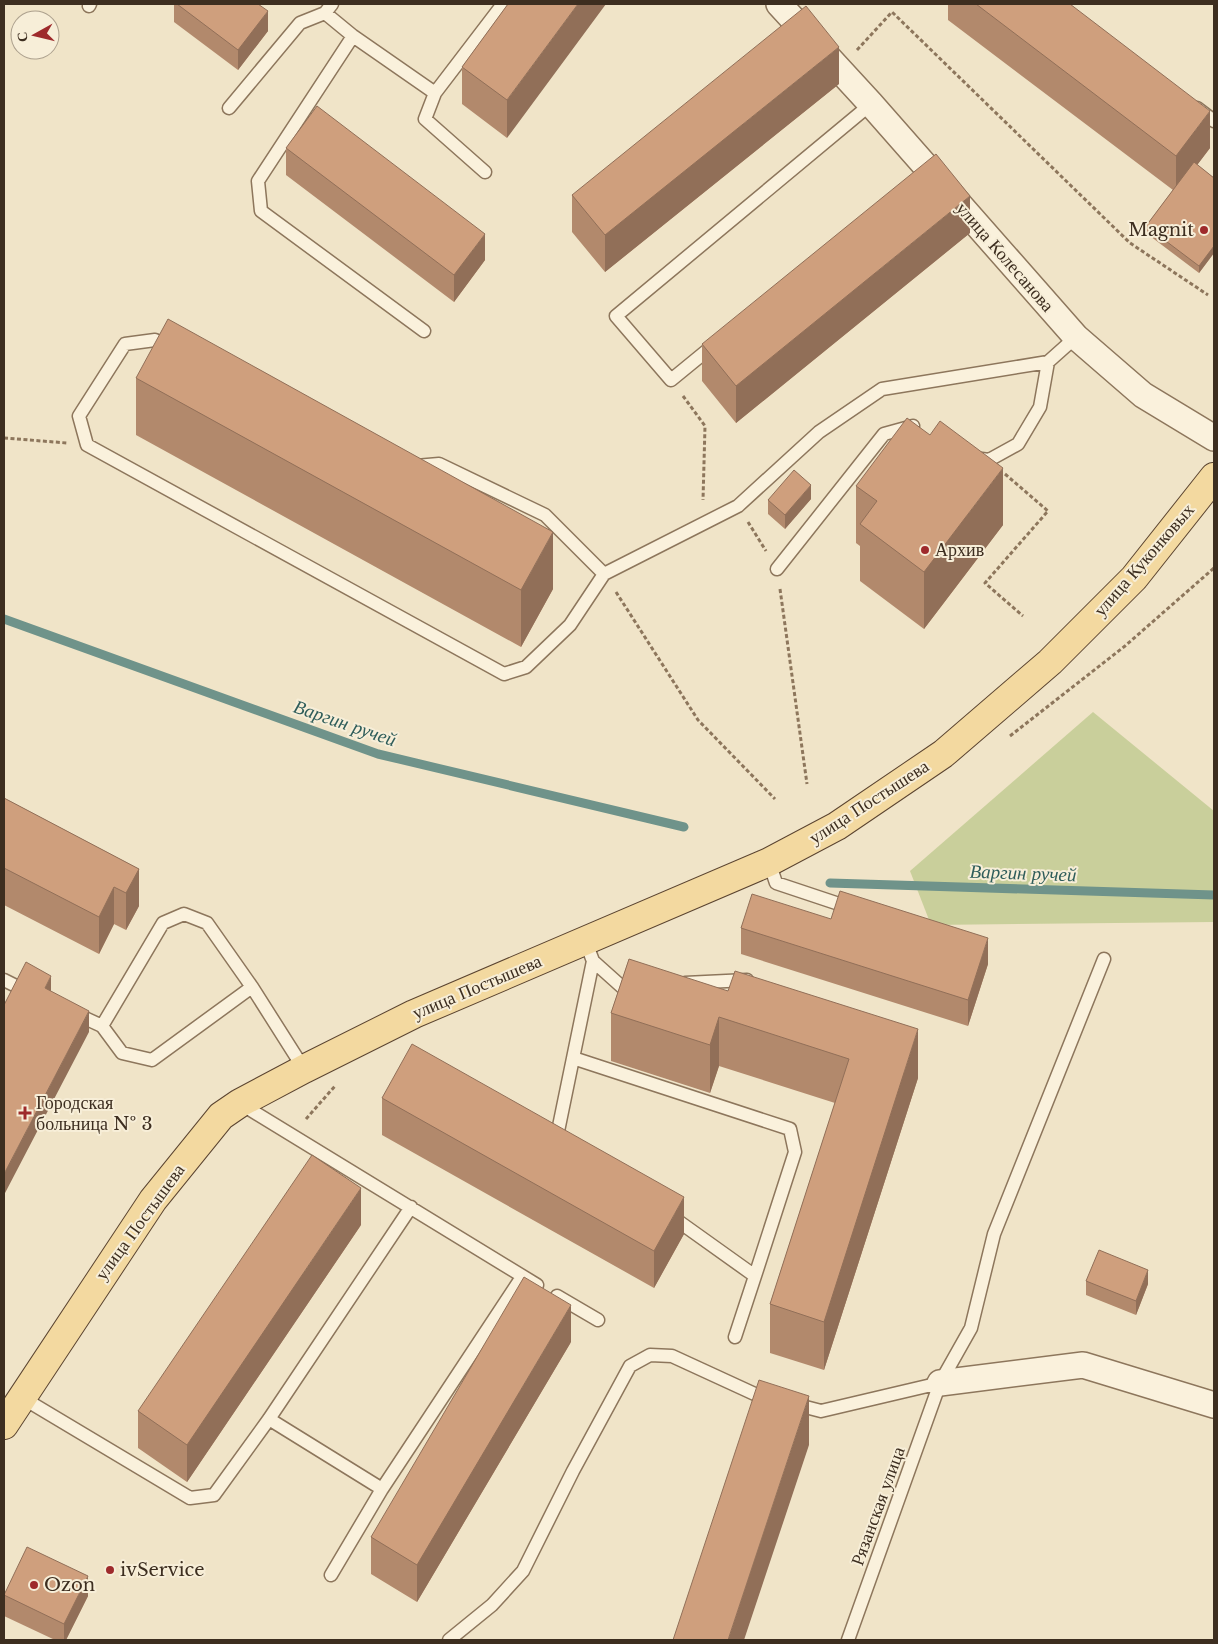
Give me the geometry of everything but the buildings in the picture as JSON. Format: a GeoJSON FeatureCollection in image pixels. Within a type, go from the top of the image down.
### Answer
{"type":"FeatureCollection","features":[{"type":"Feature","properties":{"kind":"main road","name":"улица Куконковых"},"geometry":{"type":"LineString","coordinates":[[1050,662],[1134,578],[1214,477]]}},
{"type":"Feature","properties":{"kind":"main road","name":"улица Постышева"},"geometry":{"type":"LineString","coordinates":[[10,1412],[153,1200],[221,1116],[240,1103],[304,1069],[414,1014],[589,951],[769,862],[837,826],[943,754],[1050,662]]}},
{"type":"Feature","properties":{"kind":"street","name":"улица Колесанова"},"geometry":{"type":"LineString","coordinates":[[779,4],[871,104],[925,173],[1076,337],[1143,395],[1214,438]]}},
{"type":"Feature","properties":{"kind":"street"},"geometry":{"type":"LineString","coordinates":[[940,1383],[1083,1365],[1214,1405]]}},
{"type":"Feature","properties":{"kind":"lane"},"geometry":{"type":"LineString","coordinates":[[485,172],[424,119],[435,93],[503,4]]}},
{"type":"Feature","properties":{"kind":"lane"},"geometry":{"type":"LineString","coordinates":[[229,108],[300,23],[329,8],[353,36],[435,93]]}},
{"type":"Feature","properties":{"kind":"lane"},"geometry":{"type":"LineString","coordinates":[[353,36],[258,181],[261,211],[424,330]]}},
{"type":"Feature","properties":{"kind":"lane"},"geometry":{"type":"LineString","coordinates":[[1183,98],[1214,120]]}},
{"type":"Feature","properties":{"kind":"lane"},"geometry":{"type":"LineString","coordinates":[[724,336],[671,380],[616,316],[871,104]]}},
{"type":"Feature","properties":{"kind":"lane"},"geometry":{"type":"LineString","coordinates":[[181,354],[155,340],[125,344],[79,416],[87,445],[504,674],[526,667],[570,625],[604,574],[738,506],[818,432],[882,389],[1048,362],[1076,337]]}},
{"type":"Feature","properties":{"kind":"lane"},"geometry":{"type":"LineString","coordinates":[[963,456],[989,460],[1018,444],[1040,407],[1048,362]]}},
{"type":"Feature","properties":{"kind":"lane"},"geometry":{"type":"LineString","coordinates":[[777,569],[884,434],[914,426],[922,431]]}},
{"type":"Feature","properties":{"kind":"lane"},"geometry":{"type":"LineString","coordinates":[[406,467],[440,464],[546,515],[604,574]]}},
{"type":"Feature","properties":{"kind":"lane"},"geometry":{"type":"LineString","coordinates":[[769,862],[776,883],[868,914]]}},
{"type":"Feature","properties":{"kind":"lane"},"geometry":{"type":"LineString","coordinates":[[102,1026],[163,922],[184,914],[207,922],[252,987],[304,1069]]}},
{"type":"Feature","properties":{"kind":"lane"},"geometry":{"type":"LineString","coordinates":[[589,951],[622,987],[650,985]]}},
{"type":"Feature","properties":{"kind":"lane"},"geometry":{"type":"LineString","coordinates":[[573,1147],[557,1136],[573,1058],[589,951]]}},
{"type":"Feature","properties":{"kind":"lane","name":"Рязанская улица"},"geometry":{"type":"LineString","coordinates":[[848,1640],[940,1383],[971,1328],[994,1234],[1104,959]]}},
{"type":"Feature","properties":{"kind":"lane"},"geometry":{"type":"LineString","coordinates":[[669,984],[744,979],[761,985]]}},
{"type":"Feature","properties":{"kind":"lane"},"geometry":{"type":"LineString","coordinates":[[4,980],[40,997]]}},
{"type":"Feature","properties":{"kind":"lane"},"geometry":{"type":"LineString","coordinates":[[66,1009],[102,1026],[122,1053],[152,1060],[252,987]]}},
{"type":"Feature","properties":{"kind":"lane"},"geometry":{"type":"LineString","coordinates":[[573,1058],[790,1129],[795,1152],[735,1337]]}},
{"type":"Feature","properties":{"kind":"lane"},"geometry":{"type":"LineString","coordinates":[[240,1103],[412,1207],[522,1277],[598,1320]]}},
{"type":"Feature","properties":{"kind":"lane"},"geometry":{"type":"LineString","coordinates":[[10,1412],[190,1498],[214,1495],[269,1419],[412,1207]]}},
{"type":"Feature","properties":{"kind":"lane"},"geometry":{"type":"LineString","coordinates":[[660,1208],[754,1276]]}},
{"type":"Feature","properties":{"kind":"lane"},"geometry":{"type":"LineString","coordinates":[[331,1575],[382,1489],[522,1277]]}},
{"type":"Feature","properties":{"kind":"lane"},"geometry":{"type":"LineString","coordinates":[[449,1640],[492,1605],[523,1571],[573,1471],[630,1366],[650,1354],[672,1356],[759,1396],[821,1411],[940,1383]]}},
{"type":"Feature","properties":{"kind":"lane"},"geometry":{"type":"LineString","coordinates":[[269,1419],[382,1489]]}},
{"type":"Feature","properties":{"kind":"path"},"geometry":{"type":"LineString","coordinates":[[840,69],[892,12],[1130,243],[1208,295]]}},
{"type":"Feature","properties":{"kind":"path"},"geometry":{"type":"LineString","coordinates":[[671,380],[705,426],[702,524]]}},
{"type":"Feature","properties":{"kind":"path"},"geometry":{"type":"LineString","coordinates":[[4,438],[87,445]]}},
{"type":"Feature","properties":{"kind":"path"},"geometry":{"type":"LineString","coordinates":[[989,460],[1048,511],[985,583],[1023,616]]}},
{"type":"Feature","properties":{"kind":"path"},"geometry":{"type":"LineString","coordinates":[[738,506],[777,569],[807,784]]}},
{"type":"Feature","properties":{"kind":"path"},"geometry":{"type":"LineString","coordinates":[[604,574],[698,720],[774,799]]}},
{"type":"Feature","properties":{"kind":"green space"},"geometry":{"type":"Polygon","coordinates":[[[1093,712],[1214,811],[1214,922],[931,925],[910,871],[1093,712]]]}},
{"type":"Feature","properties":{"kind":"waterway","name":"Варгин ручей"},"geometry":{"type":"LineString","coordinates":[[4,619],[378,754],[684,827]]}},
{"type":"Feature","properties":{"kind":"waterway","name":"Варгин ручей"},"geometry":{"type":"LineString","coordinates":[[830,883],[1214,895]]}},
{"type":"Feature","properties":{"kind":"place","name":"Magnit"},"geometry":{"type":"Point","coordinates":[1204,230]}},
{"type":"Feature","properties":{"kind":"place","name":"Архив"},"geometry":{"type":"Point","coordinates":[925,550]}},
{"type":"Feature","properties":{"kind":"place","name":"Городская больница № 3"},"geometry":{"type":"Point","coordinates":[25,1113]}},
{"type":"Feature","properties":{"kind":"place","name":"ivService"},"geometry":{"type":"Point","coordinates":[110,1570]}},
{"type":"Feature","properties":{"kind":"place","name":"Ozon"},"geometry":{"type":"Point","coordinates":[34,1585]}}]}
